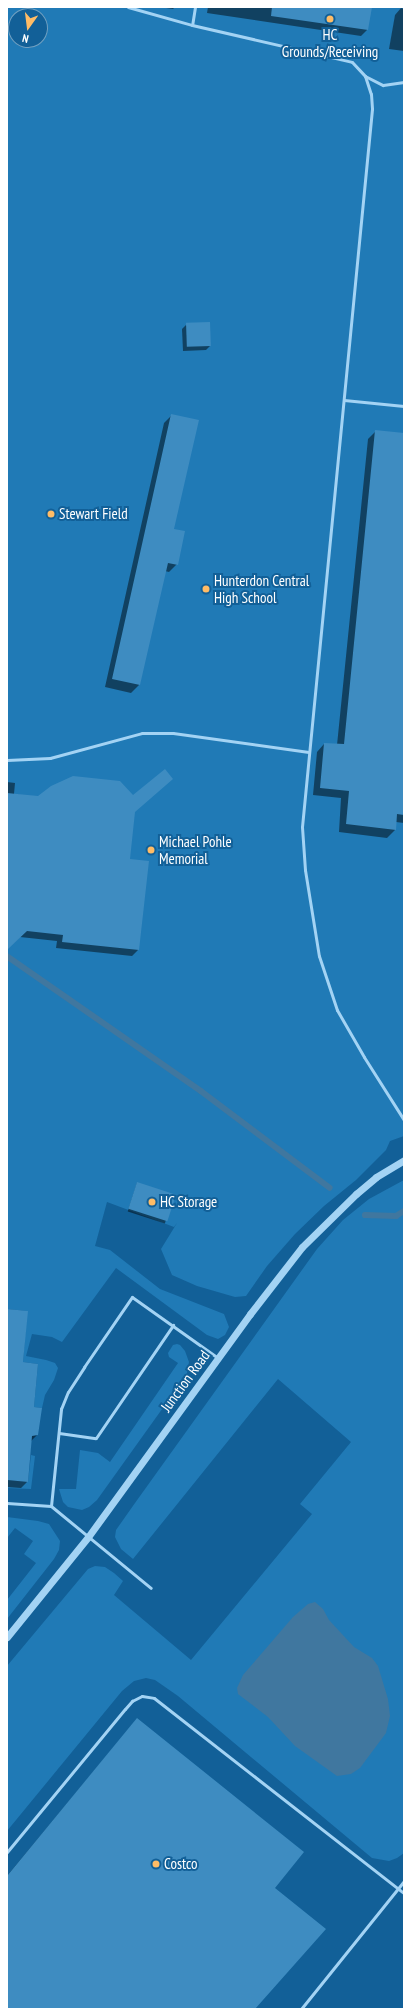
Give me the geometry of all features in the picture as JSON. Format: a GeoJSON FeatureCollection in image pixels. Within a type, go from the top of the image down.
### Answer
{"type":"FeatureCollection","features":[{"type":"Feature","properties":{"kind":"street","name":"Junction Road"},"geometry":{"type":"LineString","coordinates":[[7,1637],[88,1537],[250,1314],[307,1241],[376,1177],[404,1160]]}},
{"type":"Feature","properties":{"kind":"lane"},"geometry":{"type":"LineString","coordinates":[[128,7],[192,24],[352,62],[365,76],[383,85],[404,82]]}},
{"type":"Feature","properties":{"kind":"lane"},"geometry":{"type":"LineString","coordinates":[[192,24],[195,7]]}},
{"type":"Feature","properties":{"kind":"lane"},"geometry":{"type":"LineString","coordinates":[[365,76],[371,94],[372,109],[302,827],[306,876],[319,956],[337,1010],[404,1120]]}},
{"type":"Feature","properties":{"kind":"lane"},"geometry":{"type":"LineString","coordinates":[[344,400],[404,406]]}},
{"type":"Feature","properties":{"kind":"lane"},"geometry":{"type":"LineString","coordinates":[[7,760],[50,758],[142,732],[173,733],[309,752]]}},
{"type":"Feature","properties":{"kind":"lane"},"geometry":{"type":"LineString","coordinates":[[51,1506],[62,1409],[68,1392],[132,1297],[218,1358]]}},
{"type":"Feature","properties":{"kind":"lane"},"geometry":{"type":"LineString","coordinates":[[59,1433],[96,1438],[173,1325]]}},
{"type":"Feature","properties":{"kind":"lane"},"geometry":{"type":"LineString","coordinates":[[7,1503],[51,1506],[151,1588]]}},
{"type":"Feature","properties":{"kind":"lane"},"geometry":{"type":"LineString","coordinates":[[7,1852],[125,1709],[132,1701],[142,1696],[154,1698],[404,1893]]}},
{"type":"Feature","properties":{"kind":"lane"},"geometry":{"type":"LineString","coordinates":[[301,2009],[404,1881]]}},
{"type":"Feature","properties":{"kind":"shaded area","name":"Hunterdon Central High School"},"geometry":{"type":"Polygon","coordinates":[[[7,7],[404,7],[404,1136],[390,1141],[386,1150],[356,1180],[324,1206],[295,1234],[267,1266],[246,1296],[235,1297],[197,1286],[172,1275],[161,1249],[177,1223],[174,1227],[107,1202],[95,1246],[110,1250],[160,1289],[224,1314],[229,1327],[225,1335],[218,1339],[207,1335],[116,1268],[62,1342],[52,1337],[32,1334],[26,1356],[55,1363],[58,1368],[54,1380],[45,1395],[42,1408],[34,1407],[38,1364],[23,1362],[27,1311],[7,1309],[7,7]]]}},
{"type":"Feature","properties":{"kind":"shaded area"},"geometry":{"type":"Polygon","coordinates":[[[404,1180],[404,1853],[389,1861],[372,1858],[178,1696],[155,1680],[146,1678],[134,1681],[122,1691],[7,1831],[7,1666],[88,1569],[95,1566],[105,1567],[114,1573],[123,1581],[114,1595],[191,1660],[312,1514],[300,1504],[351,1442],[278,1379],[133,1559],[121,1549],[115,1537],[116,1530],[317,1249],[343,1220],[369,1199],[404,1180]]]}},
{"type":"Feature","properties":{"kind":"shaded area"},"geometry":{"type":"Polygon","coordinates":[[[173,1345],[180,1345],[185,1351],[189,1362],[187,1373],[180,1384],[97,1500],[89,1507],[82,1510],[68,1507],[63,1502],[59,1489],[76,1489],[80,1450],[98,1453],[110,1462],[178,1363],[169,1357],[168,1353],[173,1345]]]}},
{"type":"Feature","properties":{"kind":"shaded area"},"geometry":{"type":"Polygon","coordinates":[[[31,1455],[35,1456],[31,1489],[7,1488],[7,1480],[28,1482],[31,1455]]]}},
{"type":"Feature","properties":{"kind":"shaded area"},"geometry":{"type":"Polygon","coordinates":[[[7,1517],[49,1524],[60,1541],[59,1550],[54,1559],[7,1619],[7,1600],[36,1563],[24,1554],[33,1541],[15,1528],[7,1538],[7,1517]]]}},
{"type":"Feature","properties":{"kind":"shaded area"},"geometry":{"type":"Polygon","coordinates":[[[315,1602],[323,1609],[329,1620],[354,1647],[372,1658],[378,1666],[388,1699],[390,1716],[386,1733],[360,1768],[351,1774],[337,1776],[295,1746],[268,1717],[238,1694],[237,1688],[243,1675],[293,1617],[308,1604],[315,1602]]]}},
{"type":"Feature","properties":{"kind":"building","name":"HC Grounds/Receiving"},"geometry":{"type":"Polygon","coordinates":[[[272,7],[372,7],[368,30],[271,16],[272,7]]]}},
{"type":"Feature","properties":{"kind":"building"},"geometry":{"type":"Polygon","coordinates":[[[210,322],[211,346],[187,347],[186,323],[210,322]]]}},
{"type":"Feature","properties":{"kind":"building"},"geometry":{"type":"Polygon","coordinates":[[[171,414],[199,420],[174,529],[185,531],[178,565],[168,563],[140,685],[112,679],[171,414]]]}},
{"type":"Feature","properties":{"kind":"building"},"geometry":{"type":"Polygon","coordinates":[[[375,430],[404,433],[404,815],[397,814],[396,830],[346,824],[349,791],[320,788],[324,743],[344,744],[375,430]]]}},
{"type":"Feature","properties":{"kind":"building"},"geometry":{"type":"Polygon","coordinates":[[[165,769],[173,779],[135,812],[130,859],[149,861],[139,950],[62,942],[63,935],[27,931],[7,950],[7,793],[38,796],[51,786],[73,776],[120,781],[133,795],[165,769]]]}},
{"type":"Feature","properties":{"kind":"building","name":"HC Storage"},"geometry":{"type":"Polygon","coordinates":[[[137,1182],[176,1195],[167,1221],[128,1209],[137,1182]]]}},
{"type":"Feature","properties":{"kind":"building"},"geometry":{"type":"Polygon","coordinates":[[[7,1309],[28,1311],[23,1362],[38,1364],[34,1407],[42,1408],[38,1435],[32,1436],[28,1482],[7,1480],[7,1309]]]}},
{"type":"Feature","properties":{"kind":"building","name":"Costco"},"geometry":{"type":"Polygon","coordinates":[[[137,1718],[304,1852],[275,1888],[326,1929],[255,2009],[7,2009],[7,1876],[137,1718]]]}},
{"type":"Feature","properties":{"kind":"waterway"},"geometry":{"type":"LineString","coordinates":[[7,956],[201,1091],[330,1188]]}},
{"type":"Feature","properties":{"kind":"waterway"},"geometry":{"type":"LineString","coordinates":[[365,1215],[396,1216],[404,1211]]}},
{"type":"Feature","properties":{"kind":"place","name":"HC Grounds/Receiving"},"geometry":{"type":"Point","coordinates":[330,19]}},
{"type":"Feature","properties":{"kind":"place","name":"Stewart Field"},"geometry":{"type":"Point","coordinates":[51,514]}},
{"type":"Feature","properties":{"kind":"place","name":"Hunterdon Central High School"},"geometry":{"type":"Point","coordinates":[206,589]}},
{"type":"Feature","properties":{"kind":"place","name":"Michael Pohle Memorial"},"geometry":{"type":"Point","coordinates":[151,850]}},
{"type":"Feature","properties":{"kind":"place","name":"HC Storage"},"geometry":{"type":"Point","coordinates":[152,1202]}},
{"type":"Feature","properties":{"kind":"place","name":"Costco"},"geometry":{"type":"Point","coordinates":[156,1864]}}]}
